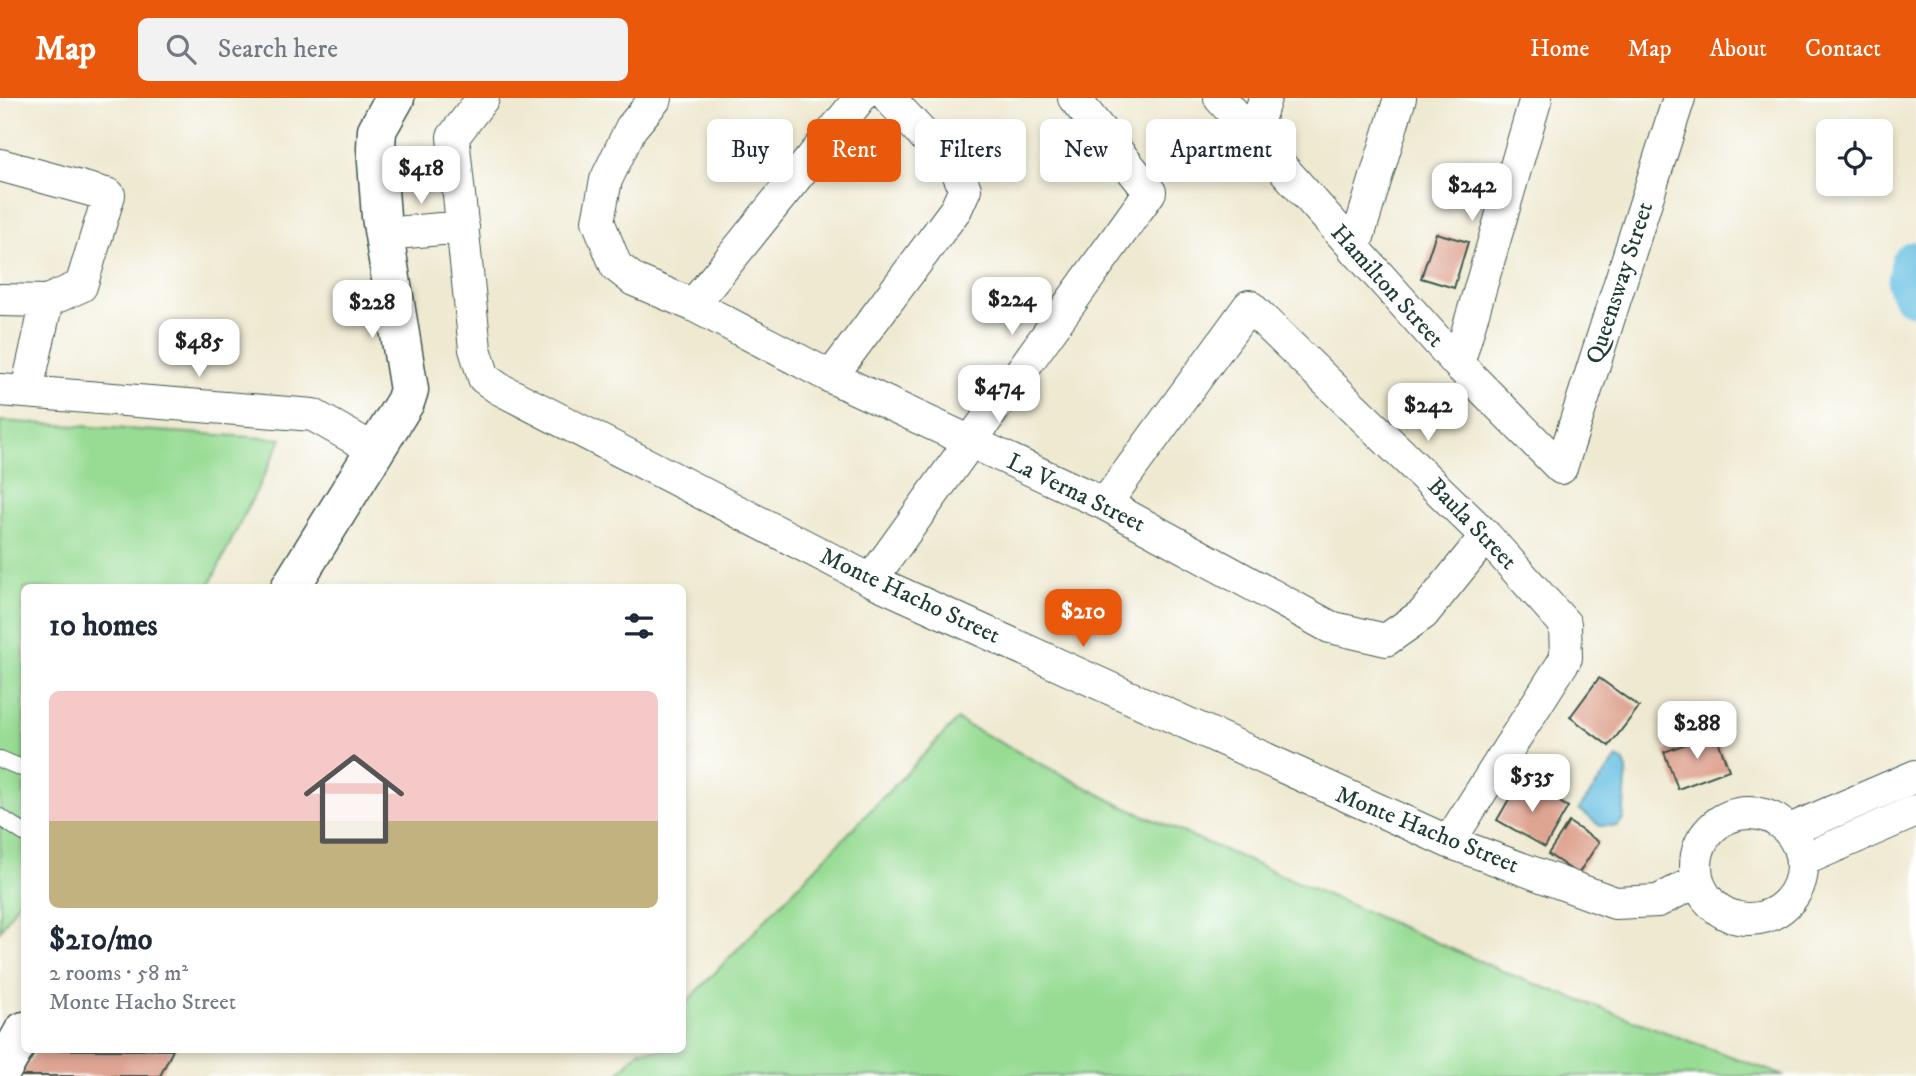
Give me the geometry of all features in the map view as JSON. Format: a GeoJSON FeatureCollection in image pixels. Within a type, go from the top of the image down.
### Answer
{"type":"FeatureCollection","features":[{"type":"Feature","properties":{"kind":"main road"},"geometry":{"type":"LineString","coordinates":[[292,584],[409,390],[384,234],[377,130],[395,98]]}},
{"type":"Feature","properties":{"kind":"main road"},"geometry":{"type":"LineString","coordinates":[[0,1073],[21,1036]]}},
{"type":"Feature","properties":{"kind":"street","name":"Monte Hacho Street"},"geometry":{"type":"LineString","coordinates":[[483,98],[453,137],[475,349],[484,377],[498,388],[655,471],[872,580],[1205,734],[1449,842],[1615,903],[1658,901],[1697,881]]}},
{"type":"Feature","properties":{"kind":"street","name":"La Verna Street"},"geometry":{"type":"LineString","coordinates":[[656,98],[631,128],[607,180],[598,221],[616,266],[634,280],[694,305],[831,377],[1105,503],[1330,627],[1386,640],[1423,614],[1486,536]]}},
{"type":"Feature","properties":{"kind":"street"},"geometry":{"type":"LineString","coordinates":[[694,305],[860,98]]}},
{"type":"Feature","properties":{"kind":"street"},"geometry":{"type":"LineString","coordinates":[[831,377],[956,209],[965,189],[957,172],[889,98]]}},
{"type":"Feature","properties":{"kind":"street"},"geometry":{"type":"LineString","coordinates":[[872,580],[969,440],[1150,192],[1074,98]]}},
{"type":"Feature","properties":{"kind":"street","name":"Hamilton Street"},"geometry":{"type":"LineString","coordinates":[[1220,98],[1240,119]]}},
{"type":"Feature","properties":{"kind":"street"},"geometry":{"type":"LineString","coordinates":[[1259,119],[1265,98]]}},
{"type":"Feature","properties":{"kind":"street"},"geometry":{"type":"LineString","coordinates":[[1354,250],[1400,98]]}},
{"type":"Feature","properties":{"kind":"street"},"geometry":{"type":"LineString","coordinates":[[1458,364],[1536,98]]}},
{"type":"Feature","properties":{"kind":"street","name":"Queensway Street"},"geometry":{"type":"LineString","coordinates":[[1560,468],[1678,98]]}},
{"type":"Feature","properties":{"kind":"street"},"geometry":{"type":"LineString","coordinates":[[0,165],[109,195],[81,286],[47,301],[0,300]]}},
{"type":"Feature","properties":{"kind":"street","name":"Hamilton Street"},"geometry":{"type":"LineString","coordinates":[[1295,182],[1458,364],[1560,468]]}},
{"type":"Feature","properties":{"kind":"street"},"geometry":{"type":"LineString","coordinates":[[384,234],[463,227]]}},
{"type":"Feature","properties":{"kind":"street"},"geometry":{"type":"LineString","coordinates":[[47,301],[13,390],[313,415],[375,450]]}},
{"type":"Feature","properties":{"kind":"street","name":"Baula Street"},"geometry":{"type":"LineString","coordinates":[[1105,503],[1249,306],[1486,536],[1565,624],[1566,658],[1449,842]]}},
{"type":"Feature","properties":{"kind":"street"},"geometry":{"type":"LineString","coordinates":[[1790,831],[1916,776]]}},
{"type":"Feature","properties":{"kind":"street"},"geometry":{"type":"LineString","coordinates":[[1803,860],[1916,811]]}},
{"type":"Feature","properties":{"kind":"street"},"geometry":{"type":"LineString","coordinates":[[1752,812],[1771,817],[1790,831],[1803,860],[1803,876],[1797,891],[1767,918],[1744,921],[1724,914],[1707,899],[1697,881],[1697,860],[1702,839],[1714,826],[1732,815],[1752,812]]}},
{"type":"Feature","properties":{"kind":"lane"},"geometry":{"type":"LineString","coordinates":[[0,759],[21,768]]}},
{"type":"Feature","properties":{"kind":"lane"},"geometry":{"type":"LineString","coordinates":[[0,817],[21,831]]}},
{"type":"Feature","properties":{"kind":"green space"},"geometry":{"type":"Polygon","coordinates":[[[0,421],[282,439],[210,584],[21,584],[21,898],[0,931],[0,421]]]}},
{"type":"Feature","properties":{"kind":"green space"},"geometry":{"type":"Polygon","coordinates":[[[957,720],[1120,805],[1514,976],[1784,1076],[616,1076],[637,1053],[686,1053],[686,1003],[957,720]]]}},
{"type":"Feature","properties":{"kind":"water"},"geometry":{"type":"Polygon","coordinates":[[[1617,758],[1624,762],[1627,770],[1623,820],[1617,826],[1600,826],[1579,809],[1617,758]]]}},
{"type":"Feature","properties":{"kind":"building"},"geometry":{"type":"Polygon","coordinates":[[[1436,233],[1468,242],[1454,288],[1421,278],[1436,233]]]}},
{"type":"Feature","properties":{"kind":"building"},"geometry":{"type":"Polygon","coordinates":[[[1599,678],[1639,707],[1609,746],[1570,717],[1599,678]]]}},
{"type":"Feature","properties":{"kind":"building"},"geometry":{"type":"Polygon","coordinates":[[[1715,733],[1729,770],[1678,789],[1664,752],[1715,733]]]}},
{"type":"Feature","properties":{"kind":"building"},"geometry":{"type":"Polygon","coordinates":[[[1520,780],[1568,807],[1545,847],[1497,820],[1520,780]]]}},
{"type":"Feature","properties":{"kind":"building"},"geometry":{"type":"Polygon","coordinates":[[[1569,822],[1599,842],[1578,874],[1548,854],[1569,822]]]}},
{"type":"Feature","properties":{"kind":"building"},"geometry":{"type":"Polygon","coordinates":[[[34,1053],[172,1053],[160,1076],[21,1076],[34,1053]]]}},
{"type":"Feature","properties":{"kind":"waterway"},"geometry":{"type":"LineString","coordinates":[[1916,267],[1913,284],[1916,290]]}}]}
